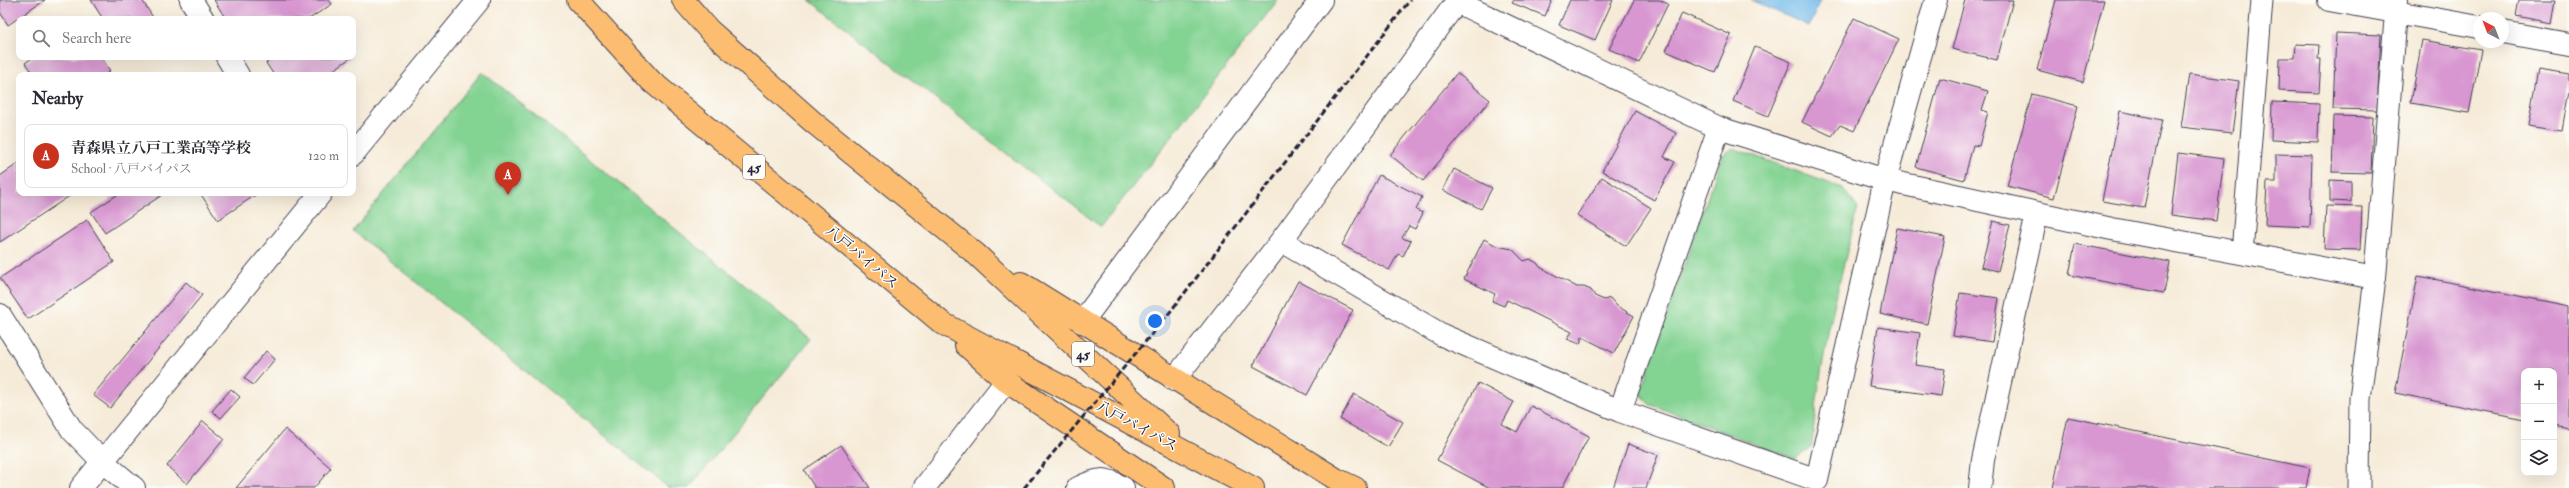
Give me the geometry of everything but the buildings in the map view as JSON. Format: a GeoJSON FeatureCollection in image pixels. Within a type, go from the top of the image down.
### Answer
{"type":"FeatureCollection","features":[{"type":"Feature","properties":{"kind":"highway","name":"八戸バイパス"},"geometry":{"type":"LineString","coordinates":[[578,0],[651,81],[942,323],[1252,488]]}},
{"type":"Feature","properties":{"kind":"highway","name":"八戸バイパス"},"geometry":{"type":"LineString","coordinates":[[683,0],[709,30],[813,122],[976,254],[1190,454]]}},
{"type":"Feature","properties":{"kind":"highway"},"geometry":{"type":"LineString","coordinates":[[976,254],[1174,380],[1336,479],[1356,488]]}},
{"type":"Feature","properties":{"kind":"highway"},"geometry":{"type":"LineString","coordinates":[[942,323],[1006,381],[1138,472],[1164,488]]}},
{"type":"Feature","properties":{"kind":"street"},"geometry":{"type":"LineString","coordinates":[[191,0],[201,16]]}},
{"type":"Feature","properties":{"kind":"street"},"geometry":{"type":"LineString","coordinates":[[356,150],[479,0]]}},
{"type":"Feature","properties":{"kind":"street"},"geometry":{"type":"LineString","coordinates":[[1082,322],[1321,0]]}},
{"type":"Feature","properties":{"kind":"street"},"geometry":{"type":"LineString","coordinates":[[1281,241],[1442,335],[1620,411],[1816,480],[1885,180],[1936,0]]}},
{"type":"Feature","properties":{"kind":"street"},"geometry":{"type":"LineString","coordinates":[[2329,0],[2396,6],[2473,25]]}},
{"type":"Feature","properties":{"kind":"street"},"geometry":{"type":"LineString","coordinates":[[1174,380],[1281,241],[1458,1],[1719,128],[1885,180],[2037,213],[2375,278],[2396,6]]}},
{"type":"Feature","properties":{"kind":"street"},"geometry":{"type":"LineString","coordinates":[[2509,33],[2569,44]]}},
{"type":"Feature","properties":{"kind":"street"},"geometry":{"type":"LineString","coordinates":[[229,60],[236,72]]}},
{"type":"Feature","properties":{"kind":"street"},"geometry":{"type":"LineString","coordinates":[[1620,411],[1719,128]]}},
{"type":"Feature","properties":{"kind":"street"},"geometry":{"type":"LineString","coordinates":[[81,488],[316,196]]}},
{"type":"Feature","properties":{"kind":"street"},"geometry":{"type":"LineString","coordinates":[[1980,488],[1983,460],[2037,213]]}},
{"type":"Feature","properties":{"kind":"street"},"geometry":{"type":"LineString","coordinates":[[0,315],[72,430],[103,462],[134,488]]}},
{"type":"Feature","properties":{"kind":"street"},"geometry":{"type":"LineString","coordinates":[[924,488],[1006,381]]}},
{"type":"Feature","properties":{"kind":"street"},"geometry":{"type":"LineString","coordinates":[[1078,488],[1092,481],[1110,480],[1123,488]]}},
{"type":"Feature","properties":{"kind":"lane"},"geometry":{"type":"LineString","coordinates":[[2242,253],[2262,0]]}},
{"type":"Feature","properties":{"kind":"lane"},"geometry":{"type":"LineString","coordinates":[[2359,488],[2360,399],[2375,278]]}},
{"type":"Feature","properties":{"kind":"green space"},"geometry":{"type":"Polygon","coordinates":[[[809,0],[1278,0],[1101,227],[809,0]]]}},
{"type":"Feature","properties":{"kind":"green space"},"geometry":{"type":"Polygon","coordinates":[[[482,72],[811,339],[689,488],[669,488],[353,231],[482,72]]]}},
{"type":"Feature","properties":{"kind":"green space"},"geometry":{"type":"Polygon","coordinates":[[[1733,148],[1842,188],[1858,208],[1836,297],[1824,355],[1812,446],[1795,459],[1649,404],[1640,393],[1722,156],[1733,148]]]}},
{"type":"Feature","properties":{"kind":"water"},"geometry":{"type":"Polygon","coordinates":[[[1751,0],[1821,0],[1809,26],[1751,0]]]}},
{"type":"Feature","properties":{"kind":"railway"},"geometry":{"type":"LineString","coordinates":[[1024,488],[1170,312],[1410,0]]}},
{"type":"Feature","properties":{"kind":"place","name":"青森県立八戸工業高等学校"},"geometry":{"type":"Point","coordinates":[508,195]}}]}
